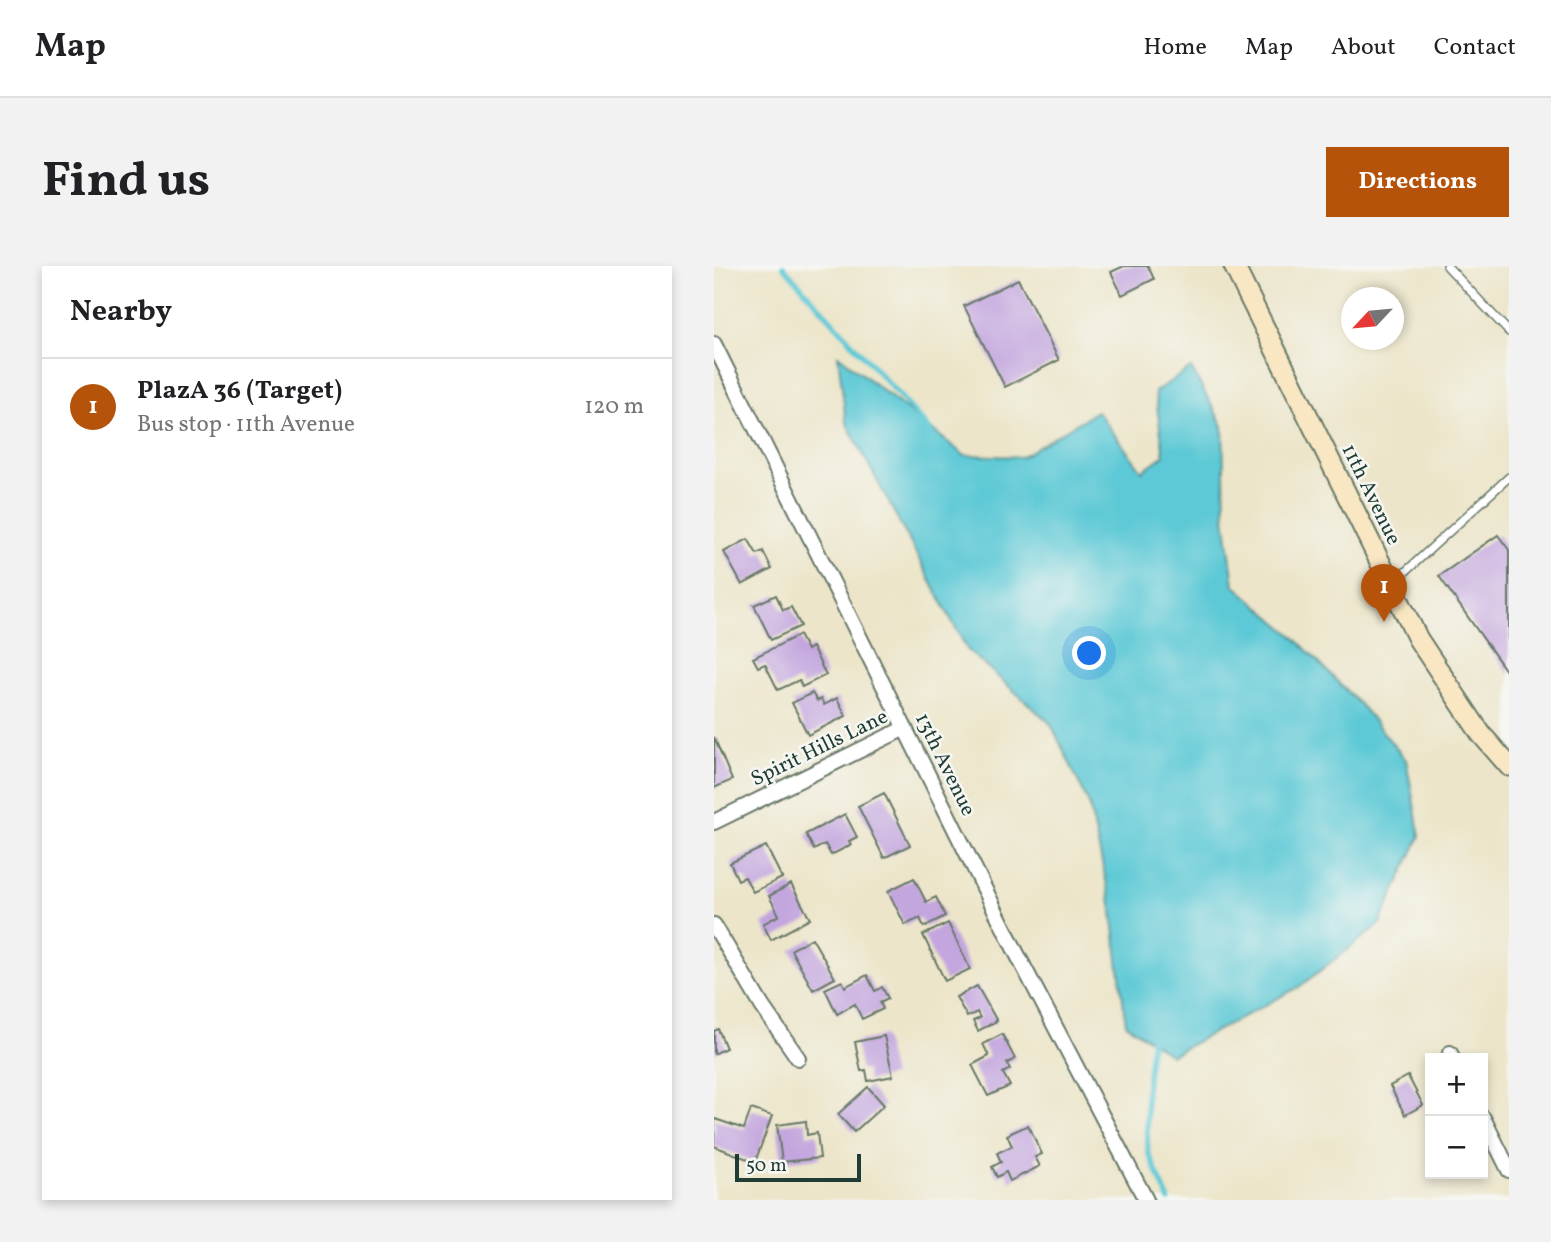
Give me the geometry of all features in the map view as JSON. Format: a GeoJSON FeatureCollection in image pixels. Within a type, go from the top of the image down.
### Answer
{"type":"FeatureCollection","features":[{"type":"Feature","properties":{"kind":"street","name":"11th Avenue"},"geometry":{"type":"LineString","coordinates":[[1234,266],[1418,639],[1481,734],[1509,766]]}},
{"type":"Feature","properties":{"kind":"street","name":"13th Avenue"},"geometry":{"type":"LineString","coordinates":[[714,344],[1016,952],[1146,1200]]}},
{"type":"Feature","properties":{"kind":"street","name":"Spirit Hills Lane"},"geometry":{"type":"LineString","coordinates":[[714,822],[905,728]]}},
{"type":"Feature","properties":{"kind":"street"},"geometry":{"type":"LineString","coordinates":[[714,925],[762,1006],[798,1058]]}},
{"type":"Feature","properties":{"kind":"street"},"geometry":{"type":"LineString","coordinates":[[1488,1128],[1509,1170]]}},
{"type":"Feature","properties":{"kind":"lane"},"geometry":{"type":"LineString","coordinates":[[1447,266],[1509,332]]}},
{"type":"Feature","properties":{"kind":"lane"},"geometry":{"type":"LineString","coordinates":[[1392,585],[1509,477]]}},
{"type":"Feature","properties":{"kind":"water"},"geometry":{"type":"Polygon","coordinates":[[[838,355],[964,455],[1021,457],[1097,411],[1142,471],[1164,455],[1155,392],[1191,368],[1223,426],[1225,517],[1234,585],[1292,635],[1364,709],[1406,760],[1420,836],[1379,925],[1299,987],[1171,1055],[1126,1024],[1111,903],[1089,804],[1051,724],[967,649],[846,422],[838,355]]]}},
{"type":"Feature","properties":{"kind":"building"},"geometry":{"type":"Polygon","coordinates":[[[1124,266],[1148,266],[1154,279],[1122,295],[1111,272],[1124,266]]]}},
{"type":"Feature","properties":{"kind":"building"},"geometry":{"type":"Polygon","coordinates":[[[1018,279],[1059,360],[1005,387],[964,306],[1018,279]]]}},
{"type":"Feature","properties":{"kind":"building"},"geometry":{"type":"Polygon","coordinates":[[[1498,535],[1509,550],[1509,675],[1439,576],[1498,535]]]}},
{"type":"Feature","properties":{"kind":"building"},"geometry":{"type":"Polygon","coordinates":[[[748,539],[757,554],[763,551],[772,569],[742,585],[724,552],[748,539]]]}},
{"type":"Feature","properties":{"kind":"building"},"geometry":{"type":"Polygon","coordinates":[[[776,595],[783,610],[791,607],[801,626],[771,640],[754,605],[776,595]]]}},
{"type":"Feature","properties":{"kind":"building"},"geometry":{"type":"Polygon","coordinates":[[[799,635],[807,650],[812,647],[826,675],[802,687],[799,680],[778,690],[765,664],[758,667],[753,658],[799,635]]]}},
{"type":"Feature","properties":{"kind":"building"},"geometry":{"type":"Polygon","coordinates":[[[812,693],[817,701],[821,699],[824,705],[837,698],[846,716],[808,735],[792,703],[812,693]]]}},
{"type":"Feature","properties":{"kind":"building"},"geometry":{"type":"Polygon","coordinates":[[[714,737],[732,780],[714,788],[714,737]]]}},
{"type":"Feature","properties":{"kind":"building"},"geometry":{"type":"Polygon","coordinates":[[[884,793],[910,845],[884,858],[858,806],[884,793]]]}},
{"type":"Feature","properties":{"kind":"building"},"geometry":{"type":"Polygon","coordinates":[[[845,814],[857,837],[849,841],[851,845],[831,855],[825,844],[814,850],[806,834],[845,814]]]}},
{"type":"Feature","properties":{"kind":"building"},"geometry":{"type":"Polygon","coordinates":[[[766,846],[782,878],[753,892],[745,877],[738,880],[730,863],[766,846]]]}},
{"type":"Feature","properties":{"kind":"building"},"geometry":{"type":"Polygon","coordinates":[[[914,878],[926,902],[936,897],[945,916],[924,927],[920,918],[905,925],[888,891],[914,878]]]}},
{"type":"Feature","properties":{"kind":"building"},"geometry":{"type":"Polygon","coordinates":[[[791,884],[810,919],[771,940],[763,924],[779,915],[769,896],[791,884]]]}},
{"type":"Feature","properties":{"kind":"building"},"geometry":{"type":"Polygon","coordinates":[[[948,923],[970,969],[945,981],[923,935],[948,923]]]}},
{"type":"Feature","properties":{"kind":"building"},"geometry":{"type":"Polygon","coordinates":[[[812,938],[835,978],[813,990],[791,950],[812,938]]]}},
{"type":"Feature","properties":{"kind":"building"},"geometry":{"type":"Polygon","coordinates":[[[867,975],[875,991],[882,987],[888,998],[880,1002],[883,1009],[862,1019],[855,1004],[837,1014],[825,989],[842,981],[845,987],[867,975]]]}},
{"type":"Feature","properties":{"kind":"building"},"geometry":{"type":"Polygon","coordinates":[[[977,986],[997,1021],[978,1031],[973,1021],[980,1018],[977,1012],[967,1017],[956,997],[977,986]]]}},
{"type":"Feature","properties":{"kind":"building"},"geometry":{"type":"Polygon","coordinates":[[[718,1029],[726,1048],[714,1054],[714,1031],[718,1029]]]}},
{"type":"Feature","properties":{"kind":"building"},"geometry":{"type":"Polygon","coordinates":[[[1002,1034],[1015,1059],[1007,1063],[1010,1069],[1003,1073],[1010,1086],[988,1096],[972,1065],[989,1056],[983,1044],[1002,1034]]]}},
{"type":"Feature","properties":{"kind":"building"},"geometry":{"type":"Polygon","coordinates":[[[884,1036],[893,1076],[868,1081],[866,1070],[861,1071],[855,1042],[884,1036]]]}},
{"type":"Feature","properties":{"kind":"building"},"geometry":{"type":"Polygon","coordinates":[[[1408,1076],[1423,1105],[1405,1115],[1390,1086],[1408,1076]]]}},
{"type":"Feature","properties":{"kind":"building"},"geometry":{"type":"Polygon","coordinates":[[[868,1087],[884,1105],[854,1132],[838,1114],[868,1087]]]}},
{"type":"Feature","properties":{"kind":"building"},"geometry":{"type":"Polygon","coordinates":[[[751,1109],[772,1116],[755,1162],[714,1146],[715,1119],[744,1129],[751,1109]]]}},
{"type":"Feature","properties":{"kind":"building"},"geometry":{"type":"Polygon","coordinates":[[[806,1121],[807,1135],[817,1133],[820,1158],[782,1162],[777,1125],[806,1121]]]}},
{"type":"Feature","properties":{"kind":"building"},"geometry":{"type":"Polygon","coordinates":[[[1028,1125],[1042,1154],[1035,1157],[1040,1166],[1010,1181],[1006,1172],[997,1177],[992,1167],[1001,1162],[997,1153],[1012,1146],[1007,1135],[1028,1125]]]}},
{"type":"Feature","properties":{"kind":"waterway"},"geometry":{"type":"LineString","coordinates":[[783,266],[931,431]]}},
{"type":"Feature","properties":{"kind":"waterway"},"geometry":{"type":"LineString","coordinates":[[1152,1035],[1146,1092],[1148,1152],[1169,1200]]}},
{"type":"Feature","properties":{"kind":"place","name":"PlazA 36 (Target)"},"geometry":{"type":"Point","coordinates":[1384,622]}}]}
